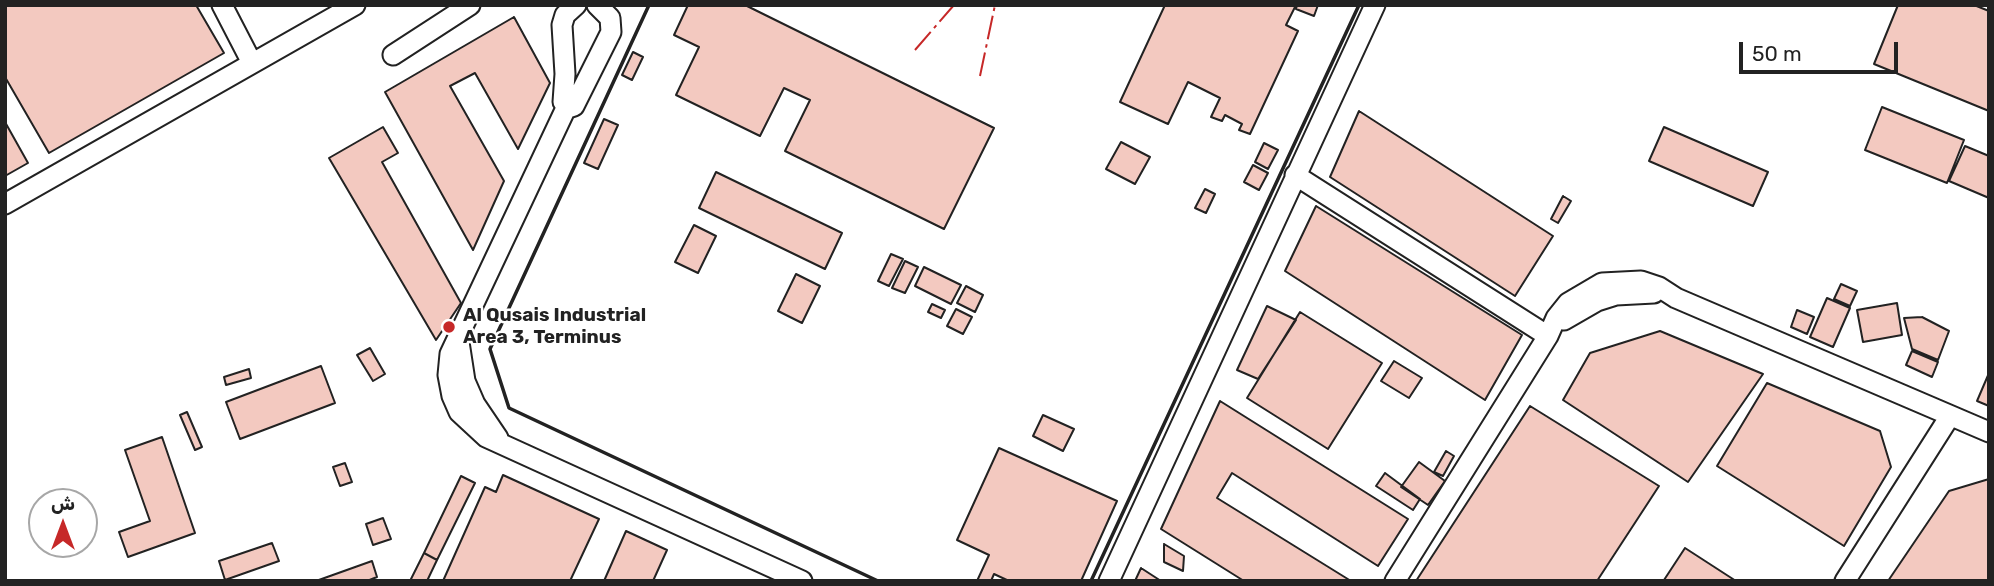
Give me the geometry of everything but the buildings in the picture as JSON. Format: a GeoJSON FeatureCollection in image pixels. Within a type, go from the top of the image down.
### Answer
{"type":"FeatureCollection","features":[{"type":"Feature","properties":{"kind":"street"},"geometry":{"type":"LineString","coordinates":[[222,5],[252,63]]}},
{"type":"Feature","properties":{"kind":"street"},"geometry":{"type":"LineString","coordinates":[[5,204],[355,5]]}},
{"type":"Feature","properties":{"kind":"street"},"geometry":{"type":"LineString","coordinates":[[393,55],[470,5]]}},
{"type":"Feature","properties":{"kind":"street"},"geometry":{"type":"LineString","coordinates":[[566,108],[574,106],[611,32],[610,18],[597,5]]}},
{"type":"Feature","properties":{"kind":"street"},"geometry":{"type":"LineString","coordinates":[[1109,581],[1375,5]]}},
{"type":"Feature","properties":{"kind":"street"},"geometry":{"type":"LineString","coordinates":[[566,108],[563,102],[565,74],[562,25],[568,7]]}},
{"type":"Feature","properties":{"kind":"street"},"geometry":{"type":"LineString","coordinates":[[566,108],[459,334],[465,382],[487,425],[502,443],[802,581]]}},
{"type":"Feature","properties":{"kind":"street"},"geometry":{"type":"LineString","coordinates":[[1295,175],[1548,336]]}},
{"type":"Feature","properties":{"kind":"street"},"geometry":{"type":"LineString","coordinates":[[1395,581],[1548,336],[1562,321],[1597,301],[1636,293],[1676,298],[1989,432]]}},
{"type":"Feature","properties":{"kind":"street"},"geometry":{"type":"LineString","coordinates":[[1845,581],[1950,416]]}},
{"type":"Feature","properties":{"kind":"wall"},"geometry":{"type":"LineString","coordinates":[[649,5],[490,349],[509,408],[878,581]]}},
{"type":"Feature","properties":{"kind":"wall"},"geometry":{"type":"LineString","coordinates":[[1091,581],[1359,5]]}},
{"type":"Feature","properties":{"kind":"power"},"geometry":{"type":"LineString","coordinates":[[915,50],[954,5]]}},
{"type":"Feature","properties":{"kind":"power"},"geometry":{"type":"LineString","coordinates":[[980,76],[995,5]]}},
{"type":"Feature","properties":{"kind":"place","name":"Al Qusais Industrial Area 3, Terminus"},"geometry":{"type":"Point","coordinates":[449,327]}}]}
